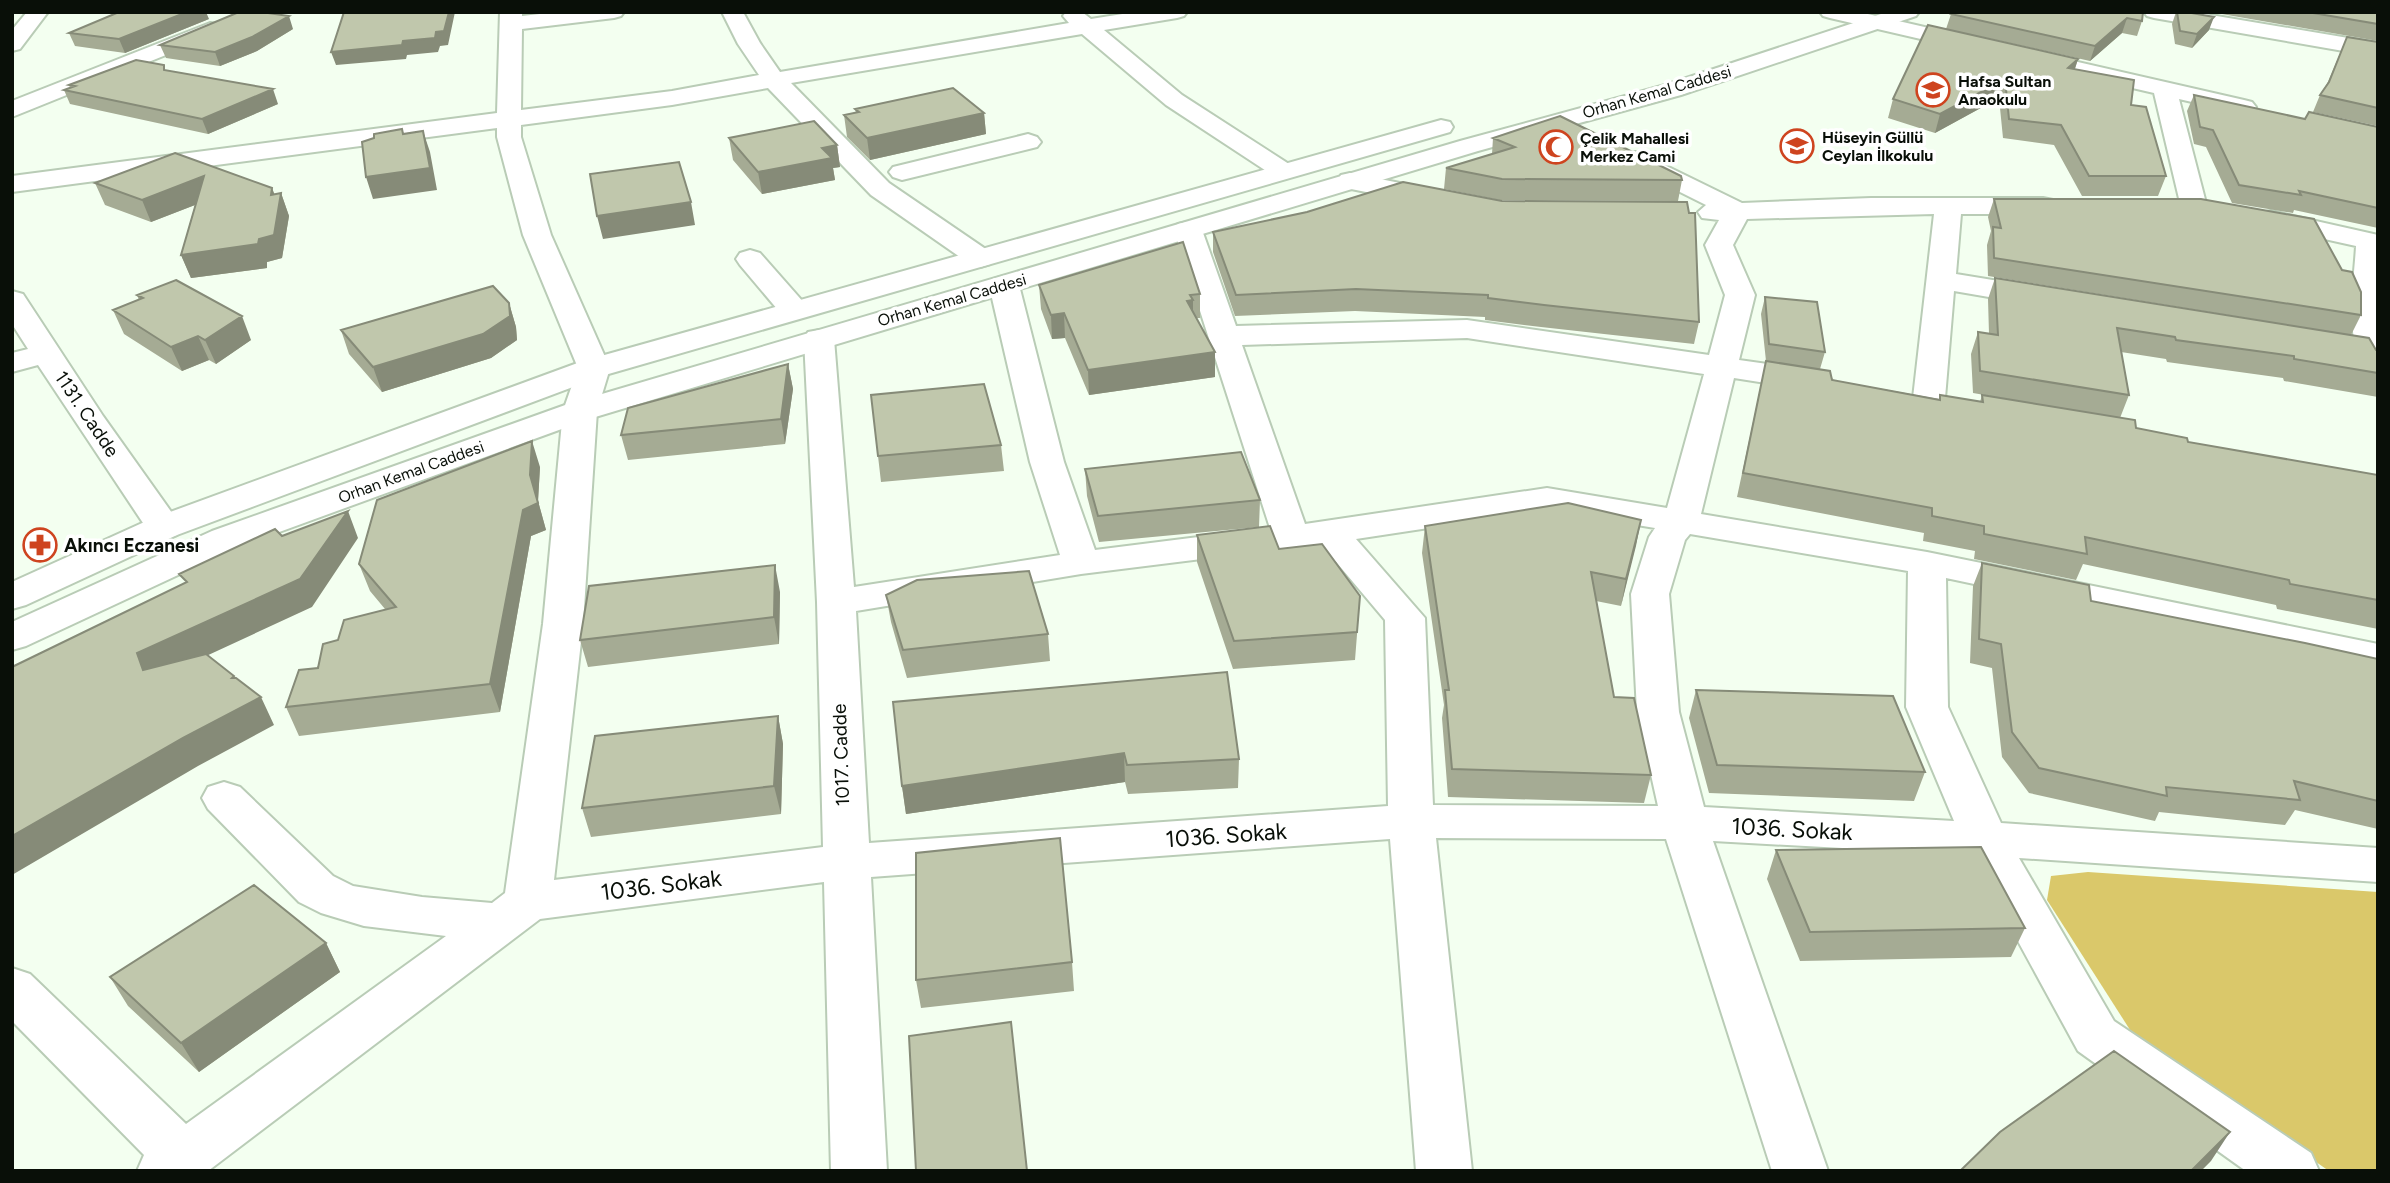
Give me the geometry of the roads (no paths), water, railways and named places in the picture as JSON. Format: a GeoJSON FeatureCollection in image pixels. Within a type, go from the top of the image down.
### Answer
{"type":"FeatureCollection","features":[{"type":"Feature","properties":{"kind":"street"},"geometry":{"type":"LineString","coordinates":[[12,44],[38,12]]}},
{"type":"Feature","properties":{"kind":"street"},"geometry":{"type":"LineString","coordinates":[[224,798],[316,889],[338,900],[364,908],[422,916],[515,912],[564,624],[580,411],[594,368],[537,236],[509,138],[511,18],[614,12]]}},
{"type":"Feature","properties":{"kind":"street"},"geometry":{"type":"LineString","coordinates":[[732,12],[749,44],[775,81],[880,189],[995,246]]}},
{"type":"Feature","properties":{"kind":"street"},"geometry":{"type":"LineString","coordinates":[[12,184],[509,120],[775,81],[1079,19],[1177,12]]}},
{"type":"Feature","properties":{"kind":"street"},"geometry":{"type":"LineString","coordinates":[[1830,12],[2271,113]]}},
{"type":"Feature","properties":{"kind":"street","name":"Orhan Kemal Caddesi"},"geometry":{"type":"LineString","coordinates":[[12,637],[225,539],[580,411],[807,325],[995,246],[1689,61],[1830,12]]}},
{"type":"Feature","properties":{"kind":"street","name":"Orhan Kemal Caddesi"},"geometry":{"type":"LineString","coordinates":[[12,597],[164,527],[594,368],[1004,285],[1350,181],[1673,90],[1909,12]]}},
{"type":"Feature","properties":{"kind":"street"},"geometry":{"type":"LineString","coordinates":[[2154,12],[2378,50]]}},
{"type":"Feature","properties":{"kind":"street"},"geometry":{"type":"LineString","coordinates":[[1079,19],[1174,100],[1283,171]]}},
{"type":"Feature","properties":{"kind":"street"},"geometry":{"type":"LineString","coordinates":[[12,110],[225,23]]}},
{"type":"Feature","properties":{"kind":"street"},"geometry":{"type":"LineString","coordinates":[[2164,88],[2194,207]]}},
{"type":"Feature","properties":{"kind":"street"},"geometry":{"type":"LineString","coordinates":[[1554,122],[1738,211]]}},
{"type":"Feature","properties":{"kind":"street"},"geometry":{"type":"LineString","coordinates":[[935,195],[902,172],[1028,142]]}},
{"type":"Feature","properties":{"kind":"street"},"geometry":{"type":"LineString","coordinates":[[1350,181],[1459,203]]}},
{"type":"Feature","properties":{"kind":"street"},"geometry":{"type":"LineString","coordinates":[[1928,398],[1948,206]]}},
{"type":"Feature","properties":{"kind":"street"},"geometry":{"type":"LineString","coordinates":[[1686,213],[1948,206],[2071,206]]}},
{"type":"Feature","properties":{"kind":"street"},"geometry":{"type":"LineString","coordinates":[[2166,207],[2221,211]]}},
{"type":"Feature","properties":{"kind":"street"},"geometry":{"type":"LineString","coordinates":[[1738,211],[1719,244],[1740,295],[1681,522],[1667,537],[1650,594],[1658,712],[1685,823],[1800,1171]]}},
{"type":"Feature","properties":{"kind":"street"},"geometry":{"type":"LineString","coordinates":[[2249,216],[2374,242],[2366,353]]}},
{"type":"Feature","properties":{"kind":"street"},"geometry":{"type":"LineString","coordinates":[[1188,230],[1224,336],[1310,534],[1405,618],[1412,821],[1444,1171]]}},
{"type":"Feature","properties":{"kind":"street"},"geometry":{"type":"LineString","coordinates":[[750,259],[807,325]]}},
{"type":"Feature","properties":{"kind":"street"},"geometry":{"type":"LineString","coordinates":[[1940,280],[2076,302]]}},
{"type":"Feature","properties":{"kind":"street"},"geometry":{"type":"LineString","coordinates":[[1004,285],[1046,462],[1081,563]]}},
{"type":"Feature","properties":{"kind":"street","name":"1131. Cadde"},"geometry":{"type":"LineString","coordinates":[[12,300],[88,419],[164,527]]}},
{"type":"Feature","properties":{"kind":"street","name":"1017. Cadde"},"geometry":{"type":"LineString","coordinates":[[807,325],[836,602],[859,1171]]}},
{"type":"Feature","properties":{"kind":"street"},"geometry":{"type":"LineString","coordinates":[[1224,336],[1467,329],[1846,385]]}},
{"type":"Feature","properties":{"kind":"street"},"geometry":{"type":"LineString","coordinates":[[12,363],[47,353]]}},
{"type":"Feature","properties":{"kind":"street"},"geometry":{"type":"LineString","coordinates":[[836,602],[1081,563],[1310,534],[1547,499],[1927,563],[2378,657]]}},
{"type":"Feature","properties":{"kind":"street"},"geometry":{"type":"LineString","coordinates":[[1927,563],[1927,707],[1985,839],[2096,1035],[2291,1171]]}},
{"type":"Feature","properties":{"kind":"street","name":"1036. Sokak"},"geometry":{"type":"LineString","coordinates":[[174,1164],[515,912],[845,863],[1412,821],[1685,823],[1985,839],[2378,865]]}},
{"type":"Feature","properties":{"kind":"street"},"geometry":{"type":"LineString","coordinates":[[15,996],[174,1164]]}},
{"type":"Feature","properties":{"kind":"place","name":"Hafsa Sultan Anaokulu"},"geometry":{"type":"Point","coordinates":[1933,90]}},
{"type":"Feature","properties":{"kind":"place","name":"Hüseyin Güllü Ceylan İlkokulu"},"geometry":{"type":"Point","coordinates":[1797,146]}},
{"type":"Feature","properties":{"kind":"place","name":"Çelik Mahallesi Merkez Cami"},"geometry":{"type":"Point","coordinates":[1556,147]}},
{"type":"Feature","properties":{"kind":"place","name":"Akıncı Eczanesi"},"geometry":{"type":"Point","coordinates":[40,545]}}]}
